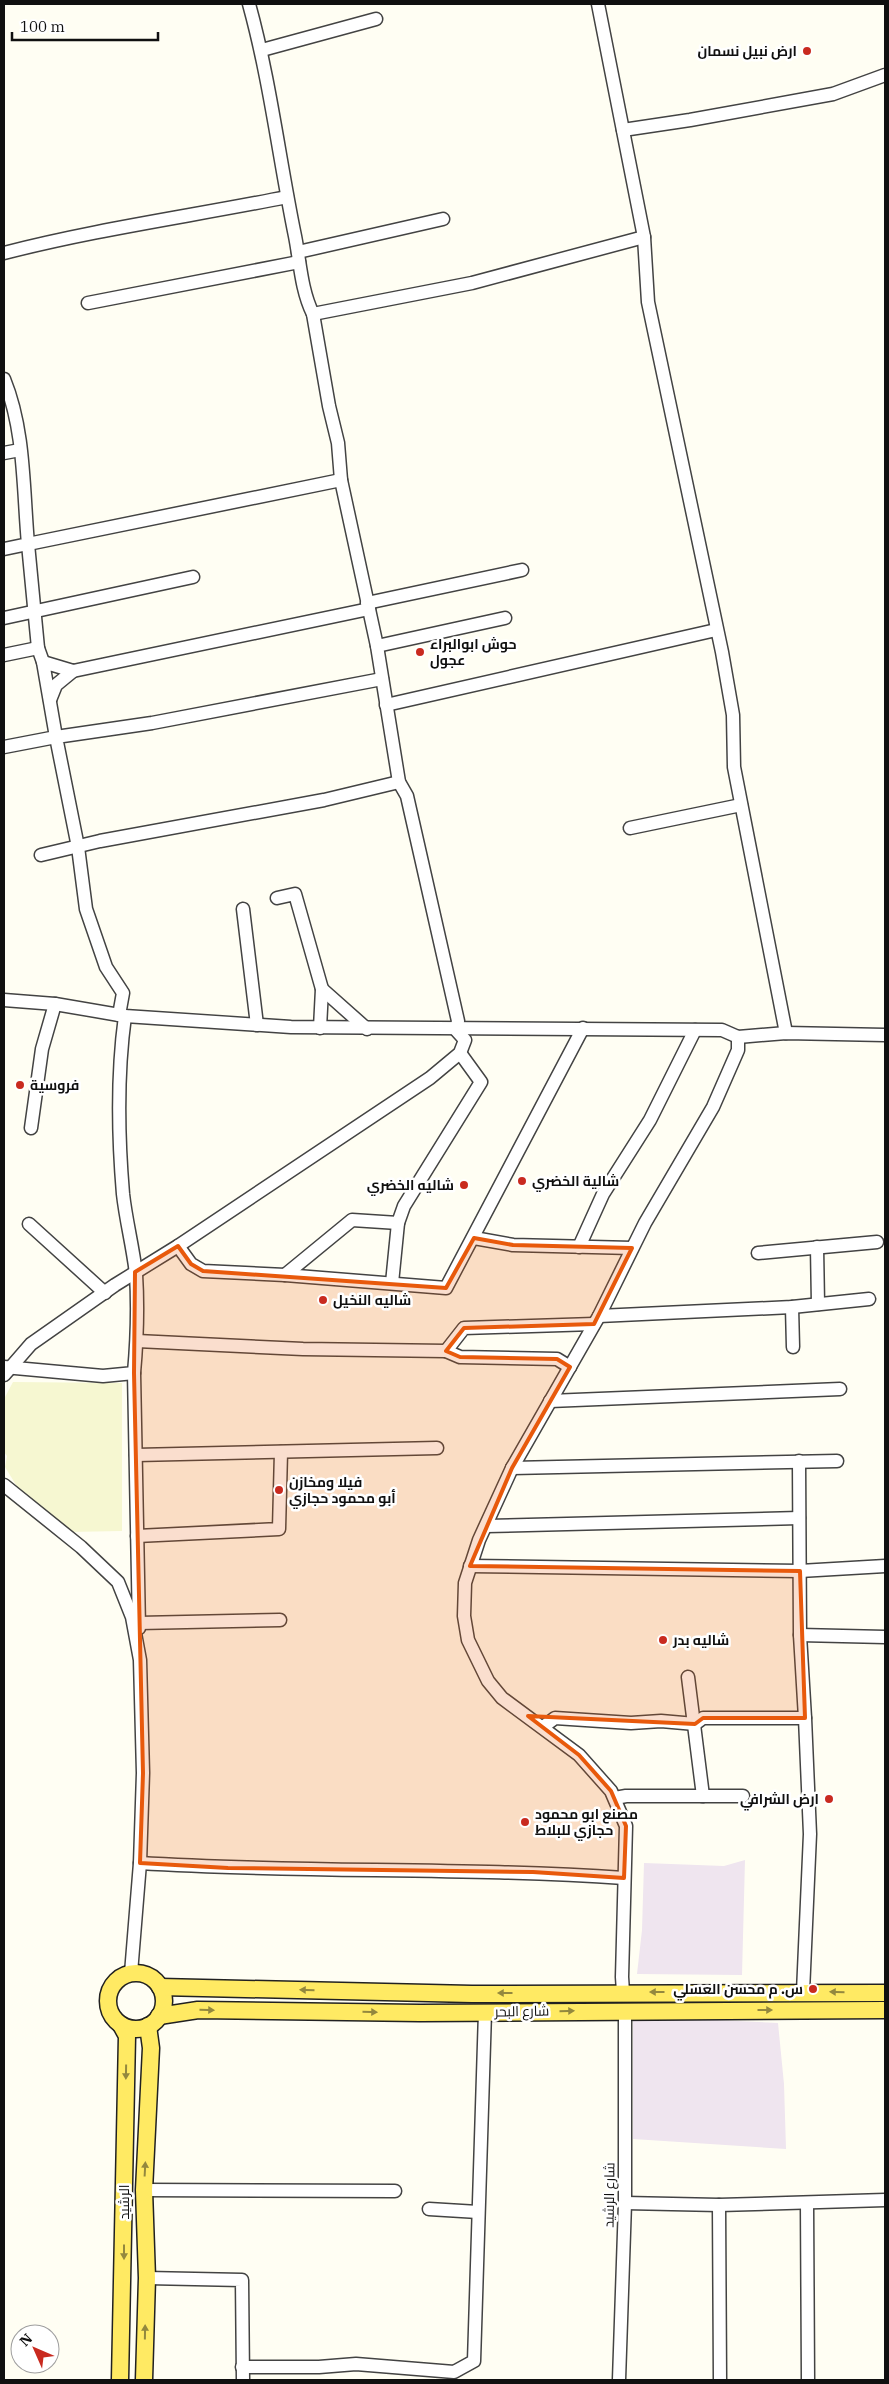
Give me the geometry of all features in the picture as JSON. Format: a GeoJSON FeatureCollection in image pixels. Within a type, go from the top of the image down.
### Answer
{"type":"FeatureCollection","features":[{"type":"Feature","properties":{"kind":"main road"},"geometry":{"type":"LineString","coordinates":[[131,1973],[148,1976],[160,1987],[163,2007],[153,2021],[139,2029],[121,2025],[109,2009],[109,1994],[116,1981],[131,1973]]}},
{"type":"Feature","properties":{"kind":"main road","name":"شارع البحر"},"geometry":{"type":"LineString","coordinates":[[160,1987],[472,1994],[623,1992],[885,1993]]}},
{"type":"Feature","properties":{"kind":"main road"},"geometry":{"type":"LineString","coordinates":[[731,1992],[732,2010]]}},
{"type":"Feature","properties":{"kind":"main road","name":"شارع البحر"},"geometry":{"type":"LineString","coordinates":[[153,2021],[198,2010],[485,2012],[885,2010]]}},
{"type":"Feature","properties":{"kind":"main road","name":"الرشيد"},"geometry":{"type":"LineString","coordinates":[[144,2380],[147,2278],[144,2190],[150,2048],[153,2021]]}},
{"type":"Feature","properties":{"kind":"main road","name":"الرشيد"},"geometry":{"type":"LineString","coordinates":[[120,2380],[126,2036],[121,2025]]}},
{"type":"Feature","properties":{"kind":"street"},"geometry":{"type":"LineString","coordinates":[[249,4],[262,50],[298,257],[312,314],[329,406],[338,443],[340,480],[377,646],[399,782],[408,796],[458,1021],[456,1030]]}},
{"type":"Feature","properties":{"kind":"street"},"geometry":{"type":"LineString","coordinates":[[598,4],[644,237],[648,302],[733,715],[734,767],[786,1033]]}},
{"type":"Feature","properties":{"kind":"street"},"geometry":{"type":"LineString","coordinates":[[262,50],[376,19]]}},
{"type":"Feature","properties":{"kind":"street"},"geometry":{"type":"LineString","coordinates":[[623,130],[833,94],[885,75]]}},
{"type":"Feature","properties":{"kind":"street"},"geometry":{"type":"LineString","coordinates":[[4,253],[111,228],[196,215],[287,197]]}},
{"type":"Feature","properties":{"kind":"street"},"geometry":{"type":"LineString","coordinates":[[88,303],[298,257],[443,219]]}},
{"type":"Feature","properties":{"kind":"street"},"geometry":{"type":"LineString","coordinates":[[312,314],[472,283],[644,237]]}},
{"type":"Feature","properties":{"kind":"street"},"geometry":{"type":"LineString","coordinates":[[4,379],[11,397],[20,450],[38,648],[43,662],[78,847],[86,909],[106,967],[123,993],[120,1057],[120,1125],[123,1196],[136,1272],[137,1341],[134,1373],[143,1773],[140,1863],[131,1973]]}},
{"type":"Feature","properties":{"kind":"street"},"geometry":{"type":"LineString","coordinates":[[4,453],[20,450]]}},
{"type":"Feature","properties":{"kind":"street"},"geometry":{"type":"LineString","coordinates":[[4,549],[340,480]]}},
{"type":"Feature","properties":{"kind":"street"},"geometry":{"type":"LineString","coordinates":[[50,700],[56,685],[74,671],[522,570]]}},
{"type":"Feature","properties":{"kind":"street"},"geometry":{"type":"LineString","coordinates":[[4,618],[194,577]]}},
{"type":"Feature","properties":{"kind":"street"},"geometry":{"type":"LineString","coordinates":[[377,646],[505,618]]}},
{"type":"Feature","properties":{"kind":"street"},"geometry":{"type":"LineString","coordinates":[[386,706],[716,630]]}},
{"type":"Feature","properties":{"kind":"street"},"geometry":{"type":"LineString","coordinates":[[4,655],[38,648]]}},
{"type":"Feature","properties":{"kind":"street"},"geometry":{"type":"LineString","coordinates":[[43,662],[74,671]]}},
{"type":"Feature","properties":{"kind":"street"},"geometry":{"type":"LineString","coordinates":[[4,747],[56,736],[152,723],[382,679]]}},
{"type":"Feature","properties":{"kind":"street"},"geometry":{"type":"LineString","coordinates":[[41,855],[100,841],[324,800],[399,782]]}},
{"type":"Feature","properties":{"kind":"street"},"geometry":{"type":"LineString","coordinates":[[630,828],[741,805]]}},
{"type":"Feature","properties":{"kind":"street"},"geometry":{"type":"LineString","coordinates":[[277,898],[295,894],[322,989],[320,1028]]}},
{"type":"Feature","properties":{"kind":"street"},"geometry":{"type":"LineString","coordinates":[[243,909],[257,1025]]}},
{"type":"Feature","properties":{"kind":"street"},"geometry":{"type":"LineString","coordinates":[[322,989],[367,1029]]}},
{"type":"Feature","properties":{"kind":"street"},"geometry":{"type":"LineString","coordinates":[[4,1000],[55,1004],[122,1015],[320,1028],[456,1030],[583,1028],[722,1030],[738,1036],[786,1033],[885,1035]]}},
{"type":"Feature","properties":{"kind":"street"},"geometry":{"type":"LineString","coordinates":[[31,1128],[42,1049],[55,1004]]}},
{"type":"Feature","properties":{"kind":"street"},"geometry":{"type":"LineString","coordinates":[[178,1246],[191,1264],[203,1271],[286,1274],[446,1288],[583,1028]]}},
{"type":"Feature","properties":{"kind":"street"},"geometry":{"type":"LineString","coordinates":[[6,1370],[31,1344],[105,1293],[430,1078],[460,1052],[465,1040],[456,1030]]}},
{"type":"Feature","properties":{"kind":"street"},"geometry":{"type":"LineString","coordinates":[[579,1247],[604,1194],[650,1120],[695,1030]]}},
{"type":"Feature","properties":{"kind":"street"},"geometry":{"type":"LineString","coordinates":[[623,1992],[626,1826],[611,1791],[579,1756],[502,1698],[488,1681],[468,1640],[464,1598],[470,1566],[512,1468],[596,1320],[632,1248],[713,1107],[738,1050],[738,1036]]}},
{"type":"Feature","properties":{"kind":"street"},"geometry":{"type":"LineString","coordinates":[[392,1283],[398,1223],[404,1206],[481,1082],[460,1052]]}},
{"type":"Feature","properties":{"kind":"street"},"geometry":{"type":"LineString","coordinates":[[286,1274],[352,1220],[398,1223]]}},
{"type":"Feature","properties":{"kind":"street"},"geometry":{"type":"LineString","coordinates":[[29,1224],[105,1293]]}},
{"type":"Feature","properties":{"kind":"street"},"geometry":{"type":"LineString","coordinates":[[474,1238],[513,1245],[632,1248]]}},
{"type":"Feature","properties":{"kind":"street"},"geometry":{"type":"LineString","coordinates":[[758,1254],[876,1242]]}},
{"type":"Feature","properties":{"kind":"street"},"geometry":{"type":"LineString","coordinates":[[817,1247],[818,1304]]}},
{"type":"Feature","properties":{"kind":"street"},"geometry":{"type":"LineString","coordinates":[[446,1351],[464,1328],[792,1307],[869,1299]]}},
{"type":"Feature","properties":{"kind":"street"},"geometry":{"type":"LineString","coordinates":[[792,1307],[793,1347]]}},
{"type":"Feature","properties":{"kind":"street"},"geometry":{"type":"LineString","coordinates":[[137,1341],[304,1349],[446,1351],[460,1357],[557,1359],[570,1367]]}},
{"type":"Feature","properties":{"kind":"street"},"geometry":{"type":"LineString","coordinates":[[6,1370],[103,1376],[134,1373]]}},
{"type":"Feature","properties":{"kind":"street"},"geometry":{"type":"LineString","coordinates":[[550,1401],[840,1389]]}},
{"type":"Feature","properties":{"kind":"street"},"geometry":{"type":"LineString","coordinates":[[136,1455],[437,1448]]}},
{"type":"Feature","properties":{"kind":"street"},"geometry":{"type":"LineString","coordinates":[[138,1536],[279,1529],[281,1452]]}},
{"type":"Feature","properties":{"kind":"street"},"geometry":{"type":"LineString","coordinates":[[799,1461],[800,1635],[810,1834],[804,1992]]}},
{"type":"Feature","properties":{"kind":"street"},"geometry":{"type":"LineString","coordinates":[[512,1468],[838,1461]]}},
{"type":"Feature","properties":{"kind":"street"},"geometry":{"type":"LineString","coordinates":[[4,1485],[81,1547],[118,1582],[132,1617],[140,1660]]}},
{"type":"Feature","properties":{"kind":"street"},"geometry":{"type":"LineString","coordinates":[[486,1526],[799,1518]]}},
{"type":"Feature","properties":{"kind":"street"},"geometry":{"type":"LineString","coordinates":[[470,1566],[800,1571],[885,1566]]}},
{"type":"Feature","properties":{"kind":"street"},"geometry":{"type":"LineString","coordinates":[[139,1622],[280,1620]]}},
{"type":"Feature","properties":{"kind":"street"},"geometry":{"type":"LineString","coordinates":[[800,1635],[885,1637]]}},
{"type":"Feature","properties":{"kind":"street"},"geometry":{"type":"LineString","coordinates":[[688,1677],[703,1796]]}},
{"type":"Feature","properties":{"kind":"street"},"geometry":{"type":"LineString","coordinates":[[543,1728],[555,1718],[631,1723],[695,1724],[704,1718],[805,1718]]}},
{"type":"Feature","properties":{"kind":"street"},"geometry":{"type":"LineString","coordinates":[[614,1798],[626,1796],[743,1796]]}},
{"type":"Feature","properties":{"kind":"street"},"geometry":{"type":"LineString","coordinates":[[140,1863],[228,1868],[533,1872],[624,1878]]}},
{"type":"Feature","properties":{"kind":"street","name":"شارع الرشيد"},"geometry":{"type":"LineString","coordinates":[[619,2380],[625,2203],[625,2010]]}},
{"type":"Feature","properties":{"kind":"street"},"geometry":{"type":"LineString","coordinates":[[147,2278],[242,2280],[243,2374],[356,2364],[454,2376],[474,2361],[485,2012]]}},
{"type":"Feature","properties":{"kind":"street"},"geometry":{"type":"LineString","coordinates":[[144,2190],[395,2191]]}},
{"type":"Feature","properties":{"kind":"street"},"geometry":{"type":"LineString","coordinates":[[625,2203],[719,2205],[885,2200]]}},
{"type":"Feature","properties":{"kind":"street"},"geometry":{"type":"LineString","coordinates":[[807,2203],[808,2380]]}},
{"type":"Feature","properties":{"kind":"street"},"geometry":{"type":"LineString","coordinates":[[719,2205],[720,2380]]}},
{"type":"Feature","properties":{"kind":"street"},"geometry":{"type":"LineString","coordinates":[[429,2209],[478,2212]]}},
{"type":"Feature","properties":{"kind":"highlighted area"},"geometry":{"type":"Polygon","coordinates":[[[474,1238],[513,1245],[632,1248],[594,1324],[464,1328],[446,1351],[460,1357],[557,1359],[570,1367],[512,1468],[470,1566],[800,1571],[805,1718],[703,1718],[695,1724],[528,1716],[579,1755],[611,1791],[626,1826],[624,1878],[533,1872],[228,1868],[140,1863],[143,1773],[134,1373],[135,1272],[178,1246],[191,1264],[203,1271],[446,1288],[474,1238]]]}},
{"type":"Feature","properties":{"kind":"shaded area"},"geometry":{"type":"Polygon","coordinates":[[[745,1860],[742,1975],[637,1974],[642,1930],[644,1863],[724,1866],[745,1860]]]}},
{"type":"Feature","properties":{"kind":"shaded area"},"geometry":{"type":"Polygon","coordinates":[[[633,2016],[778,2023],[784,2084],[786,2149],[633,2139],[633,2016]]]}},
{"type":"Feature","properties":{"kind":"green space"},"geometry":{"type":"Polygon","coordinates":[[[13,1382],[122,1383],[122,1531],[68,1532],[21,1493],[5,1467],[7,1456],[4,1452],[4,1399],[13,1382]]]}},
{"type":"Feature","properties":{"kind":"place","name":"ارض نبيل نسمان"},"geometry":{"type":"Point","coordinates":[807,51]}},
{"type":"Feature","properties":{"kind":"place","name":"حوش ابوالبراء عجول"},"geometry":{"type":"Point","coordinates":[420,652]}},
{"type":"Feature","properties":{"kind":"place","name":"فروسية"},"geometry":{"type":"Point","coordinates":[20,1085]}},
{"type":"Feature","properties":{"kind":"place","name":"شالية الخضري"},"geometry":{"type":"Point","coordinates":[522,1181]}},
{"type":"Feature","properties":{"kind":"place","name":"شاليه الخضري"},"geometry":{"type":"Point","coordinates":[464,1185]}},
{"type":"Feature","properties":{"kind":"place","name":"شاليه النخيل"},"geometry":{"type":"Point","coordinates":[323,1300]}},
{"type":"Feature","properties":{"kind":"place","name":"فيلا ومخازن أبو محمود حجازي"},"geometry":{"type":"Point","coordinates":[279,1490]}},
{"type":"Feature","properties":{"kind":"place","name":"شاليه بدر"},"geometry":{"type":"Point","coordinates":[663,1640]}},
{"type":"Feature","properties":{"kind":"place","name":"ارض الشرافي"},"geometry":{"type":"Point","coordinates":[829,1799]}},
{"type":"Feature","properties":{"kind":"place","name":"مصنع ابو محمود حجازي للبلاط"},"geometry":{"type":"Point","coordinates":[525,1822]}},
{"type":"Feature","properties":{"kind":"place","name":"س. م محسن العسلي"},"geometry":{"type":"Point","coordinates":[813,1989]}}]}
